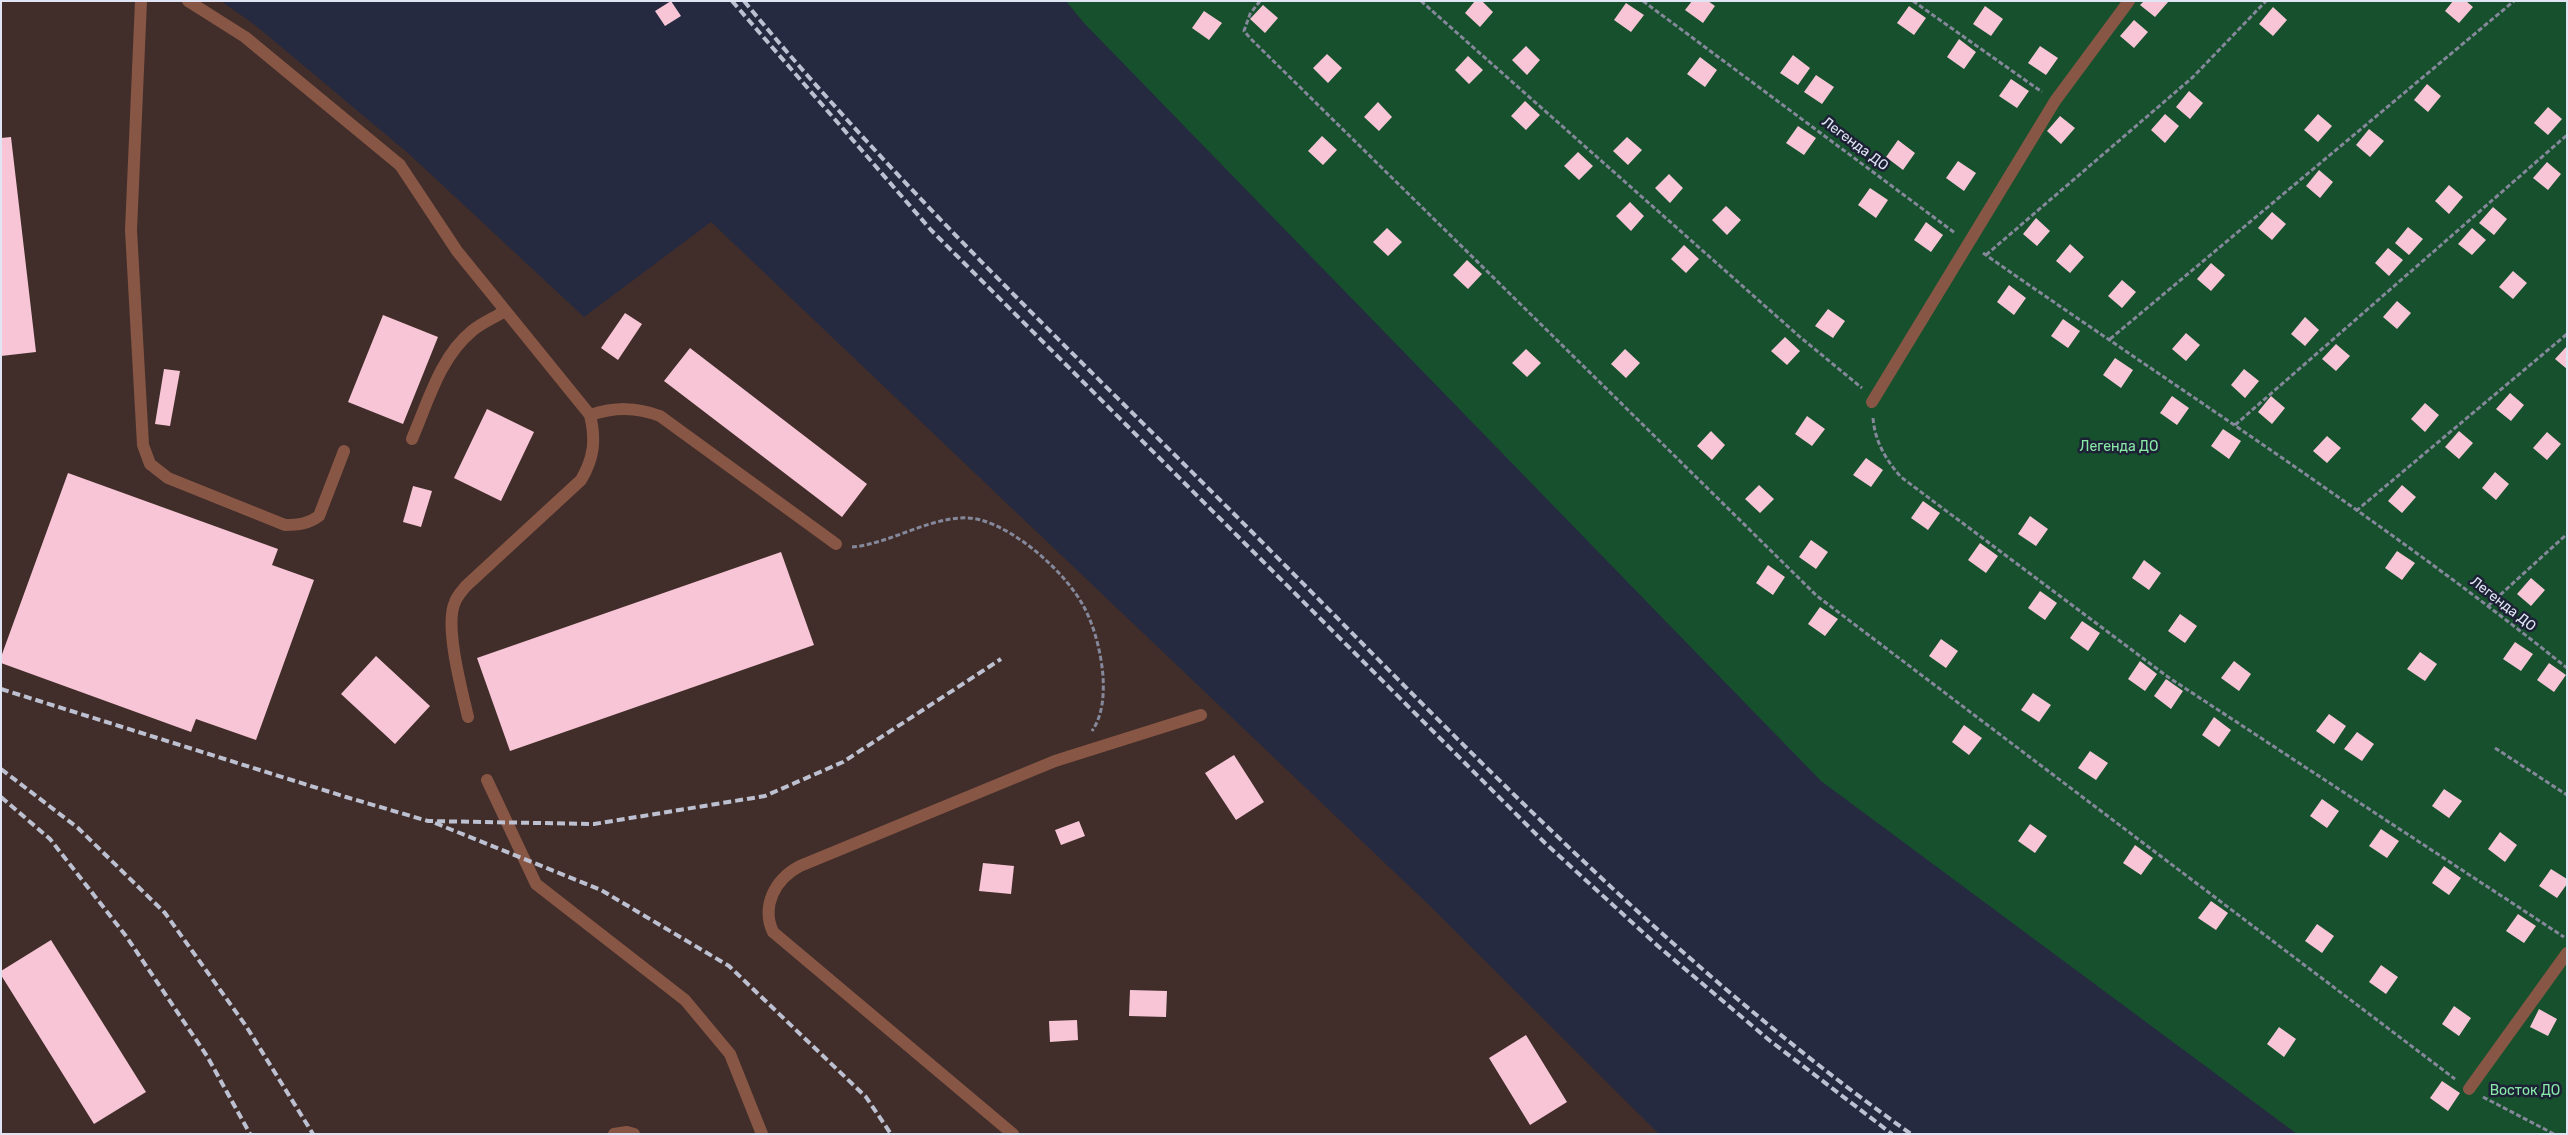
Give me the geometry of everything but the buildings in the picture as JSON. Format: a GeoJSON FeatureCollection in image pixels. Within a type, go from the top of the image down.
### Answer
{"type":"FeatureCollection","features":[{"type":"Feature","properties":{"kind":"lane"},"geometry":{"type":"LineString","coordinates":[[141,1],[131,230],[143,445],[150,464],[168,478],[285,525],[298,526],[311,522],[319,516],[344,451]]}},
{"type":"Feature","properties":{"kind":"lane"},"geometry":{"type":"LineString","coordinates":[[188,1],[245,37],[400,166],[457,251],[590,415],[595,435],[593,452],[590,466],[581,480],[466,586],[454,602],[452,624],[457,668],[468,717]]}},
{"type":"Feature","properties":{"kind":"lane"},"geometry":{"type":"LineString","coordinates":[[1872,402],[2055,101],[2129,1]]}},
{"type":"Feature","properties":{"kind":"lane"},"geometry":{"type":"LineString","coordinates":[[412,439],[446,362],[458,344],[473,330],[505,311]]}},
{"type":"Feature","properties":{"kind":"lane"},"geometry":{"type":"LineString","coordinates":[[590,415],[610,409],[628,409],[646,411],[660,416],[836,544]]}},
{"type":"Feature","properties":{"kind":"lane"},"geometry":{"type":"LineString","coordinates":[[1013,1134],[773,932],[768,921],[768,906],[773,894],[788,872],[800,866],[1055,761],[1201,715]]}},
{"type":"Feature","properties":{"kind":"lane"},"geometry":{"type":"LineString","coordinates":[[487,780],[536,884],[685,1000],[730,1054],[762,1134]]}},
{"type":"Feature","properties":{"kind":"lane"},"geometry":{"type":"LineString","coordinates":[[2469,1090],[2567,953]]}},
{"type":"Feature","properties":{"kind":"lane"},"geometry":{"type":"LineString","coordinates":[[614,1134],[627,1132],[634,1134]]}},
{"type":"Feature","properties":{"kind":"path"},"geometry":{"type":"LineString","coordinates":[[1260,1],[1245,23],[1244,31],[1250,38],[1817,596],[2469,1090],[2554,1134]]}},
{"type":"Feature","properties":{"kind":"path"},"geometry":{"type":"LineString","coordinates":[[1420,1],[1800,337],[1862,388],[1872,402],[1874,422],[1880,447],[1888,462],[1901,477],[2168,677],[2567,938]]}},
{"type":"Feature","properties":{"kind":"path","name":"Легенда ДО"},"geometry":{"type":"LineString","coordinates":[[1643,1],[1968,243],[2235,425],[2488,605],[2567,668]]}},
{"type":"Feature","properties":{"kind":"path"},"geometry":{"type":"LineString","coordinates":[[1913,1],[2055,101]]}},
{"type":"Feature","properties":{"kind":"path"},"geometry":{"type":"LineString","coordinates":[[1986,255],[2193,77],[2266,1]]}},
{"type":"Feature","properties":{"kind":"path"},"geometry":{"type":"LineString","coordinates":[[2110,340],[2514,1]]}},
{"type":"Feature","properties":{"kind":"path"},"geometry":{"type":"LineString","coordinates":[[2235,425],[2567,135]]}},
{"type":"Feature","properties":{"kind":"path"},"geometry":{"type":"LineString","coordinates":[[2356,511],[2567,334]]}},
{"type":"Feature","properties":{"kind":"path"},"geometry":{"type":"LineString","coordinates":[[836,544],[855,547],[937,523],[960,519],[981,520],[1025,543],[1071,588],[1084,607],[1093,628],[1100,652],[1104,686],[1099,716],[1087,737]]}},
{"type":"Feature","properties":{"kind":"path"},"geometry":{"type":"LineString","coordinates":[[2488,605],[2567,534]]}},
{"type":"Feature","properties":{"kind":"path"},"geometry":{"type":"LineString","coordinates":[[2495,748],[2567,795]]}},
{"type":"Feature","properties":{"kind":"shaded area"},"geometry":{"type":"Polygon","coordinates":[[[1,1],[221,1],[255,25],[409,154],[584,317],[711,222],[1430,906],[1659,1134],[1,1134],[1,1]]]}},
{"type":"Feature","properties":{"kind":"green space","name":"Легенда ДО"},"geometry":{"type":"Polygon","coordinates":[[[1066,1],[2567,1],[2567,1134],[2297,1134],[1821,781],[1084,23],[1066,1]]]}},
{"type":"Feature","properties":{"kind":"railway"},"geometry":{"type":"LineString","coordinates":[[732,1],[931,230],[1545,843],[1659,947],[1769,1040],[1892,1134]]}},
{"type":"Feature","properties":{"kind":"railway"},"geometry":{"type":"LineString","coordinates":[[744,1],[865,139],[992,273],[1410,692],[1569,848],[1735,997],[1821,1067],[1911,1134]]}},
{"type":"Feature","properties":{"kind":"railway"},"geometry":{"type":"LineString","coordinates":[[1,689],[428,821],[594,824],[765,796],[843,762],[1001,659]]}},
{"type":"Feature","properties":{"kind":"railway"},"geometry":{"type":"LineString","coordinates":[[1,769],[78,828],[165,913],[246,1026],[313,1134]]}},
{"type":"Feature","properties":{"kind":"railway"},"geometry":{"type":"LineString","coordinates":[[1,797],[50,839],[126,936],[207,1056],[250,1134]]}},
{"type":"Feature","properties":{"kind":"railway"},"geometry":{"type":"LineString","coordinates":[[435,823],[601,890],[729,966],[866,1097],[891,1134]]}},
{"type":"Feature","properties":{"kind":"park label","name":"Восток ДО"},"geometry":{"type":"Point","coordinates":[2525,1091]}}]}
